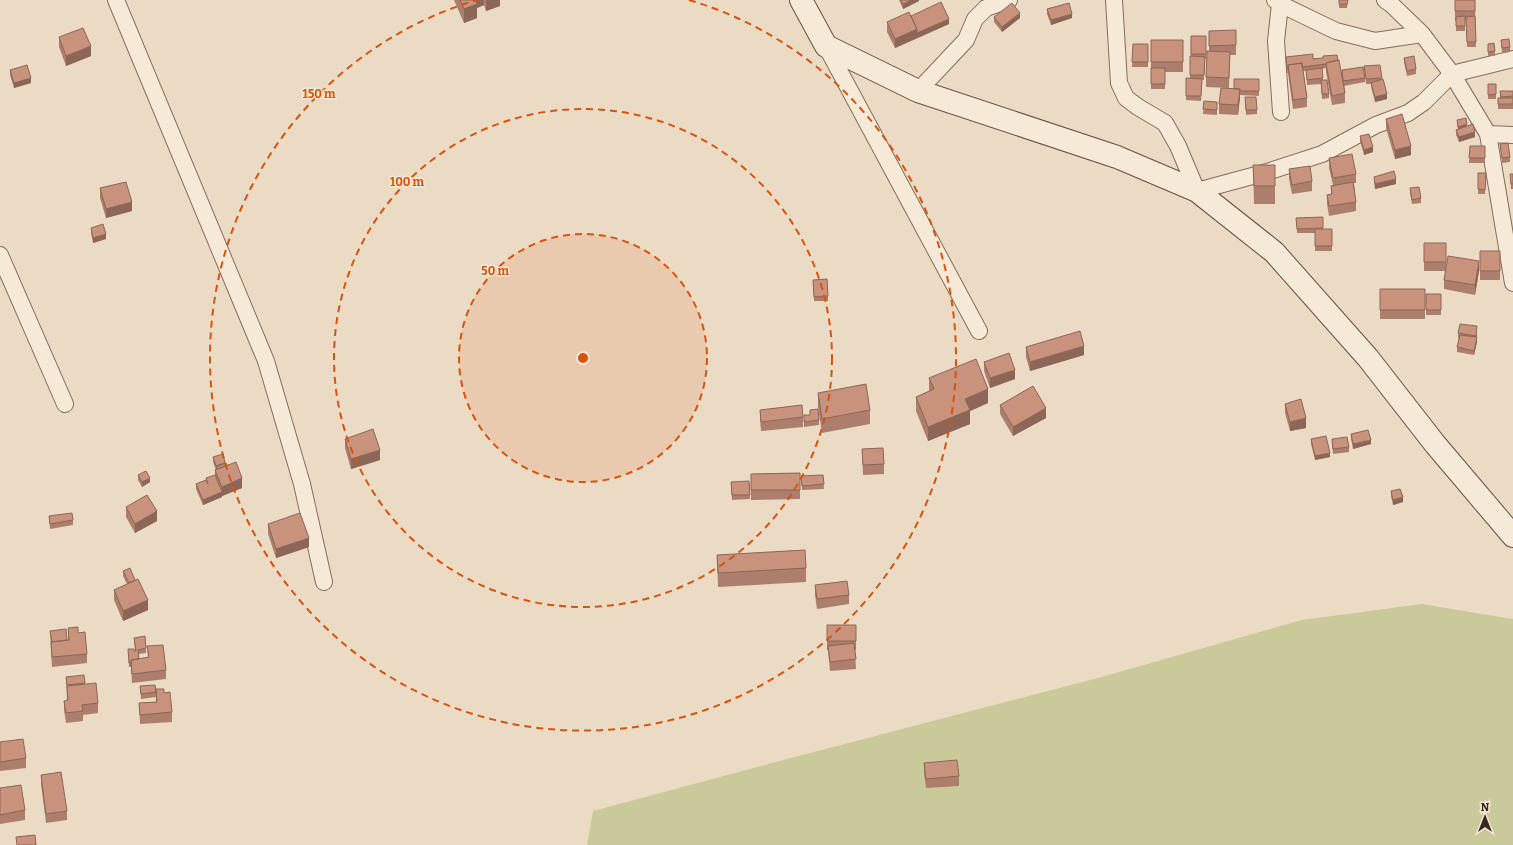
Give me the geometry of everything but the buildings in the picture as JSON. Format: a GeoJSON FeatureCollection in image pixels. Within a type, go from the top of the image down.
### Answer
{"type":"FeatureCollection","features":[{"type":"Feature","properties":{"kind":"street"},"geometry":{"type":"LineString","coordinates":[[116,0],[266,361],[302,484],[324,582]]}},
{"type":"Feature","properties":{"kind":"street"},"geometry":{"type":"LineString","coordinates":[[802,0],[979,331]]}},
{"type":"Feature","properties":{"kind":"street"},"geometry":{"type":"LineString","coordinates":[[918,91],[966,40],[983,4],[1009,0]]}},
{"type":"Feature","properties":{"kind":"street"},"geometry":{"type":"LineString","coordinates":[[1114,0],[1119,83],[1126,98],[1165,123],[1178,146],[1197,191]]}},
{"type":"Feature","properties":{"kind":"street"},"geometry":{"type":"LineString","coordinates":[[1385,0],[1422,34],[1452,74],[1488,134],[1513,283]]}},
{"type":"Feature","properties":{"kind":"street"},"geometry":{"type":"LineString","coordinates":[[1281,112],[1276,41],[1277,2],[1336,31],[1375,41],[1422,34]]}},
{"type":"Feature","properties":{"kind":"street"},"geometry":{"type":"LineString","coordinates":[[826,46],[918,91],[1117,157],[1197,191],[1274,252],[1368,358],[1435,444],[1512,530]]}},
{"type":"Feature","properties":{"kind":"street"},"geometry":{"type":"LineString","coordinates":[[1197,191],[1267,172],[1322,154],[1376,125],[1408,113],[1424,102],[1452,74],[1513,59]]}},
{"type":"Feature","properties":{"kind":"street"},"geometry":{"type":"LineString","coordinates":[[1488,134],[1513,135]]}},
{"type":"Feature","properties":{"kind":"street"},"geometry":{"type":"LineString","coordinates":[[0,255],[65,404]]}},
{"type":"Feature","properties":{"kind":"green space"},"geometry":{"type":"Polygon","coordinates":[[[1422,604],[1513,619],[1513,845],[587,845],[593,811],[1098,678],[1302,620],[1422,604]]]}}]}
